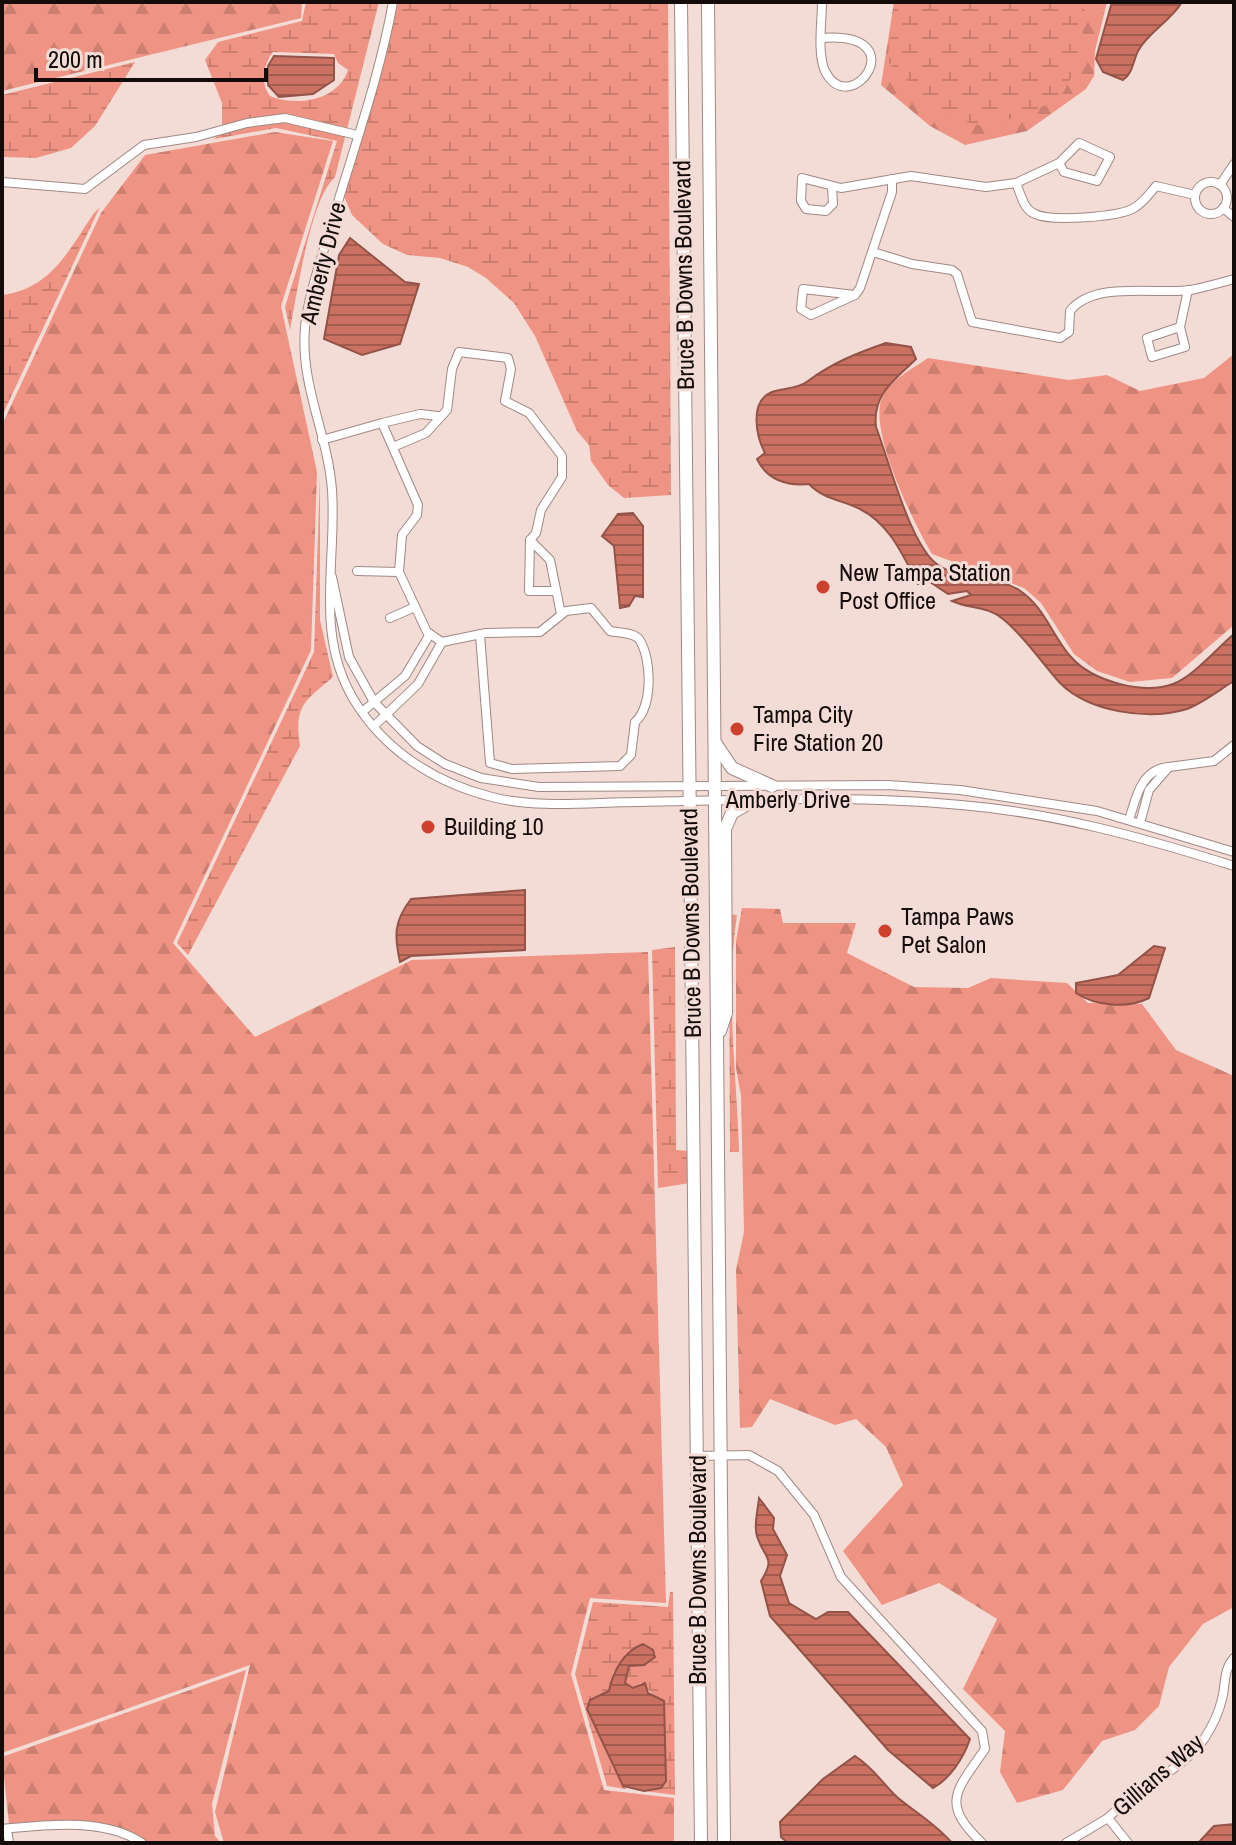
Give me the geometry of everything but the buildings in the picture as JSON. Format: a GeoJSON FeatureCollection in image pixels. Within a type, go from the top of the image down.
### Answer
{"type":"FeatureCollection","features":[{"type":"Feature","properties":{"kind":"main road","name":"Bruce B Downs Boulevard"},"geometry":{"type":"LineString","coordinates":[[681,2],[701,1843]]}},
{"type":"Feature","properties":{"kind":"main road","name":"Bruce B Downs Boulevard"},"geometry":{"type":"LineString","coordinates":[[708,2],[724,1843]]}},
{"type":"Feature","properties":{"kind":"main road"},"geometry":{"type":"LineString","coordinates":[[714,739],[732,768],[772,786]]}},
{"type":"Feature","properties":{"kind":"main road"},"geometry":{"type":"LineString","coordinates":[[717,1041],[726,1013],[725,829],[732,813],[754,800]]}},
{"type":"Feature","properties":{"kind":"street","name":"Amberly Drive"},"geometry":{"type":"LineString","coordinates":[[393,2],[305,324],[305,361],[332,490],[332,577],[328,618],[334,651],[345,683],[374,726],[420,768],[451,784],[492,797],[545,802],[689,800],[714,793],[772,786],[888,785],[960,790],[1070,806],[1134,821],[1234,852]]}},
{"type":"Feature","properties":{"kind":"street"},"geometry":{"type":"LineString","coordinates":[[822,2],[822,38],[823,68],[832,81],[845,87],[859,84],[871,71],[871,55],[861,41],[845,36],[822,38]]}},
{"type":"Feature","properties":{"kind":"street"},"geometry":{"type":"LineString","coordinates":[[2,182],[85,189],[144,145],[285,118],[357,135]]}},
{"type":"Feature","properties":{"kind":"street"},"geometry":{"type":"LineString","coordinates":[[832,186],[833,204],[826,211],[806,209],[801,201],[802,178],[832,186],[862,186],[911,176],[986,187],[1016,183],[1059,163],[1079,143],[1110,157],[1097,181],[1064,172],[1059,163]]}},
{"type":"Feature","properties":{"kind":"street"},"geometry":{"type":"LineString","coordinates":[[1220,185],[1234,164]]}},
{"type":"Feature","properties":{"kind":"street"},"geometry":{"type":"LineString","coordinates":[[855,295],[803,289],[801,309],[811,315],[855,295],[873,252],[892,192],[892,179]]}},
{"type":"Feature","properties":{"kind":"street"},"geometry":{"type":"LineString","coordinates":[[1016,183],[1026,207],[1035,215],[1055,218],[1127,212],[1138,207],[1156,186],[1195,195]]}},
{"type":"Feature","properties":{"kind":"street"},"geometry":{"type":"LineString","coordinates":[[1205,183],[1220,185],[1226,193],[1223,208],[1214,214],[1204,213],[1196,205],[1195,195],[1205,183]]}},
{"type":"Feature","properties":{"kind":"street"},"geometry":{"type":"LineString","coordinates":[[1223,208],[1234,217]]}},
{"type":"Feature","properties":{"kind":"street"},"geometry":{"type":"LineString","coordinates":[[873,252],[912,264],[952,270],[957,274],[972,322],[1060,338],[1069,332],[1070,311],[1086,298],[1163,288],[1188,290],[1234,279]]}},
{"type":"Feature","properties":{"kind":"street"},"geometry":{"type":"LineString","coordinates":[[1180,327],[1147,338],[1152,357],[1185,347],[1180,327],[1188,290]]}},
{"type":"Feature","properties":{"kind":"street"},"geometry":{"type":"LineString","coordinates":[[393,447],[426,433],[438,416],[447,410],[452,369],[459,352],[508,358],[511,369],[505,401],[529,413],[562,456],[562,477],[541,510],[536,533],[530,540],[529,591],[555,591]]}},
{"type":"Feature","properties":{"kind":"street"},"geometry":{"type":"LineString","coordinates":[[322,440],[420,414],[438,416]]}},
{"type":"Feature","properties":{"kind":"street"},"geometry":{"type":"LineString","coordinates":[[382,423],[418,505],[417,515],[402,535],[399,572],[430,634],[442,642],[480,635],[540,632],[561,614],[591,608],[610,631],[632,633],[639,640],[649,694],[643,715],[635,722],[631,755],[620,766],[512,769],[490,763],[480,635]]}},
{"type":"Feature","properties":{"kind":"street"},"geometry":{"type":"LineString","coordinates":[[530,540],[550,560],[561,614]]}},
{"type":"Feature","properties":{"kind":"street"},"geometry":{"type":"LineString","coordinates":[[357,571],[399,572]]}},
{"type":"Feature","properties":{"kind":"street","name":"Amberly Drive"},"geometry":{"type":"LineString","coordinates":[[332,577],[349,657],[385,716],[405,737],[438,760],[501,783],[539,787],[689,786],[754,800],[962,805],[1030,813],[1128,833],[1234,866]]}},
{"type":"Feature","properties":{"kind":"street"},"geometry":{"type":"LineString","coordinates":[[390,618],[415,607]]}},
{"type":"Feature","properties":{"kind":"street"},"geometry":{"type":"LineString","coordinates":[[362,712],[399,682],[430,634]]}},
{"type":"Feature","properties":{"kind":"street"},"geometry":{"type":"LineString","coordinates":[[374,726],[410,693],[442,642]]}},
{"type":"Feature","properties":{"kind":"street"},"geometry":{"type":"LineString","coordinates":[[399,682],[410,693]]}},
{"type":"Feature","properties":{"kind":"street"},"geometry":{"type":"LineString","coordinates":[[1128,833],[1144,789],[1169,767],[1214,761],[1234,745]]}},
{"type":"Feature","properties":{"kind":"street"},"geometry":{"type":"LineString","coordinates":[[698,1456],[761,1459],[795,1489],[814,1515],[841,1577],[982,1731],[985,1749],[956,1791],[954,1804],[957,1816],[982,1843]]}},
{"type":"Feature","properties":{"kind":"street","name":"Gillians Way"},"geometry":{"type":"LineString","coordinates":[[1128,1843],[1108,1818],[1127,1798],[1178,1764],[1203,1742],[1222,1701],[1226,1670],[1234,1658]]}},
{"type":"Feature","properties":{"kind":"street"},"geometry":{"type":"LineString","coordinates":[[1222,1701],[1233,1703]]}},
{"type":"Feature","properties":{"kind":"street"},"geometry":{"type":"LineString","coordinates":[[1066,1843],[1108,1818]]}},
{"type":"Feature","properties":{"kind":"street"},"geometry":{"type":"LineString","coordinates":[[9,1843],[4,1829],[54,1824],[117,1833],[142,1843]]}},
{"type":"Feature","properties":{"kind":"green space"},"geometry":{"type":"Polygon","coordinates":[[[2,2],[302,2],[301,18],[2,91],[2,2]]]}},
{"type":"Feature","properties":{"kind":"green space"},"geometry":{"type":"Polygon","coordinates":[[[306,2],[379,2],[335,177],[318,206],[312,226],[290,330],[285,307],[337,141],[276,128],[214,139],[222,132],[222,103],[205,60],[218,42],[302,21],[306,2]],[[273,52],[264,74],[270,96],[303,101],[326,95],[343,80],[348,70],[338,63],[334,54],[273,52]]]}},
{"type":"Feature","properties":{"kind":"green space"},"geometry":{"type":"Polygon","coordinates":[[[391,2],[668,2],[671,495],[624,498],[608,485],[591,461],[589,445],[577,431],[535,336],[514,303],[486,278],[468,267],[440,258],[407,255],[383,244],[352,215],[343,194],[391,2]]]}},
{"type":"Feature","properties":{"kind":"green space"},"geometry":{"type":"Polygon","coordinates":[[[894,2],[1107,2],[1095,51],[1094,76],[1086,89],[1027,131],[965,145],[930,126],[881,85],[894,2]]]}},
{"type":"Feature","properties":{"kind":"green space"},"geometry":{"type":"Polygon","coordinates":[[[895,2],[1085,2],[1081,60],[1059,100],[1005,121],[975,124],[933,102],[887,61],[895,2]]]}},
{"type":"Feature","properties":{"kind":"green space"},"geometry":{"type":"Polygon","coordinates":[[[135,62],[95,126],[71,148],[36,158],[2,157],[2,95],[135,62]]]}},
{"type":"Feature","properties":{"kind":"green space"},"geometry":{"type":"Polygon","coordinates":[[[275,132],[333,141],[281,306],[317,472],[311,650],[173,943],[255,1037],[412,960],[648,952],[666,1603],[590,1598],[571,1674],[604,1790],[674,1798],[674,1843],[224,1843],[215,1812],[250,1665],[2,1753],[2,425],[101,213],[145,155],[275,132]]]}},
{"type":"Feature","properties":{"kind":"green space"},"geometry":{"type":"Polygon","coordinates":[[[100,207],[2,416],[2,295],[34,285],[46,276],[67,254],[100,207]]]}},
{"type":"Feature","properties":{"kind":"green space"},"geometry":{"type":"Polygon","coordinates":[[[1234,354],[1234,625],[1172,678],[1130,682],[1097,671],[1074,654],[1041,603],[1024,588],[932,554],[895,477],[881,432],[879,413],[882,398],[890,386],[928,358],[1069,380],[1107,375],[1140,391],[1204,378],[1234,354]]]}},
{"type":"Feature","properties":{"kind":"green space"},"geometry":{"type":"Polygon","coordinates":[[[320,476],[320,620],[333,677],[303,706],[299,721],[300,746],[188,955],[177,943],[314,652],[320,476]]]}},
{"type":"Feature","properties":{"kind":"green space"},"geometry":{"type":"Polygon","coordinates":[[[742,908],[780,909],[783,923],[856,923],[847,953],[914,987],[968,988],[991,978],[1067,983],[1088,1003],[1142,1004],[1176,1050],[1234,1076],[1234,1607],[1203,1624],[1169,1667],[1159,1706],[1135,1730],[1102,1741],[1063,1790],[1017,1803],[1000,1772],[1005,1731],[963,1689],[997,1619],[939,1583],[882,1605],[843,1551],[903,1485],[886,1447],[856,1419],[835,1425],[770,1399],[752,1427],[740,1428],[736,1270],[744,1232],[741,1096],[736,1068],[736,941],[742,908]]]}},
{"type":"Feature","properties":{"kind":"green space"},"geometry":{"type":"Polygon","coordinates":[[[729,914],[737,915],[732,1004],[739,1152],[730,1152],[729,914]]]}},
{"type":"Feature","properties":{"kind":"green space"},"geometry":{"type":"Polygon","coordinates":[[[675,947],[676,1150],[689,1151],[690,1183],[658,1188],[652,950],[675,947]]]}},
{"type":"Feature","properties":{"kind":"green space"},"geometry":{"type":"Polygon","coordinates":[[[670,1592],[673,1592],[675,1795],[644,1791],[664,1785],[665,1706],[641,1683],[633,1688],[625,1683],[630,1666],[652,1660],[656,1654],[626,1654],[613,1673],[609,1691],[590,1700],[588,1712],[626,1789],[607,1786],[575,1674],[593,1602],[668,1607],[670,1592]]]}},
{"type":"Feature","properties":{"kind":"green space"},"geometry":{"type":"Polygon","coordinates":[[[246,1670],[212,1804],[215,1836],[221,1843],[148,1843],[117,1829],[75,1821],[9,1824],[2,1757],[246,1670]]]}},
{"type":"Feature","properties":{"kind":"shaded area"},"geometry":{"type":"Polygon","coordinates":[[[1112,2],[1182,2],[1142,44],[1131,70],[1123,80],[1103,72],[1096,59],[1112,2]]]}},
{"type":"Feature","properties":{"kind":"shaded area"},"geometry":{"type":"Polygon","coordinates":[[[274,56],[334,58],[334,80],[313,94],[279,97],[268,85],[268,66],[274,56]]]}},
{"type":"Feature","properties":{"kind":"shaded area"},"geometry":{"type":"Polygon","coordinates":[[[350,238],[405,282],[419,284],[400,344],[362,355],[324,339],[339,255],[350,238]]]}},
{"type":"Feature","properties":{"kind":"shaded area"},"geometry":{"type":"Polygon","coordinates":[[[886,343],[911,347],[916,359],[881,397],[876,427],[918,540],[938,565],[958,574],[1000,582],[1019,590],[1042,613],[1071,657],[1080,666],[1105,679],[1133,687],[1173,684],[1197,669],[1234,634],[1234,681],[1205,700],[1172,713],[1137,714],[1087,701],[1060,683],[1003,619],[991,612],[952,601],[971,595],[967,591],[948,594],[927,580],[918,584],[895,542],[870,515],[820,493],[809,484],[786,483],[766,472],[757,459],[765,453],[756,420],[760,403],[765,397],[772,392],[800,386],[836,364],[886,343]]]}},
{"type":"Feature","properties":{"kind":"shaded area"},"geometry":{"type":"Polygon","coordinates":[[[633,513],[643,526],[643,597],[635,596],[629,606],[620,608],[614,546],[602,536],[618,514],[633,513]]]}},
{"type":"Feature","properties":{"kind":"shaded area"},"geometry":{"type":"Polygon","coordinates":[[[525,890],[525,950],[411,956],[400,962],[397,929],[401,914],[411,899],[525,890]]]}},
{"type":"Feature","properties":{"kind":"shaded area"},"geometry":{"type":"Polygon","coordinates":[[[1154,946],[1165,948],[1149,998],[1131,1004],[1112,1004],[1092,1001],[1076,993],[1076,983],[1118,975],[1154,946]]]}},
{"type":"Feature","properties":{"kind":"shaded area"},"geometry":{"type":"Polygon","coordinates":[[[759,1498],[774,1518],[773,1529],[787,1555],[780,1576],[789,1603],[816,1619],[828,1612],[848,1612],[970,1739],[956,1767],[933,1788],[888,1750],[770,1616],[761,1581],[768,1567],[768,1558],[756,1530],[759,1498]]]}},
{"type":"Feature","properties":{"kind":"shaded area"},"geometry":{"type":"Polygon","coordinates":[[[643,1644],[653,1650],[655,1657],[644,1665],[629,1666],[625,1683],[633,1688],[645,1683],[648,1693],[664,1701],[666,1781],[661,1788],[644,1791],[623,1786],[587,1709],[590,1700],[609,1691],[613,1676],[625,1657],[643,1644]]]}},
{"type":"Feature","properties":{"kind":"shaded area"},"geometry":{"type":"Polygon","coordinates":[[[855,1756],[897,1797],[952,1843],[788,1843],[781,1837],[780,1822],[823,1779],[855,1756]]]}},
{"type":"Feature","properties":{"kind":"shaded area"},"geometry":{"type":"Polygon","coordinates":[[[1234,1824],[1234,1843],[1198,1843],[1214,1826],[1234,1824]]]}},
{"type":"Feature","properties":{"kind":"place","name":"New Tampa Station Post Office"},"geometry":{"type":"Point","coordinates":[823,587]}},
{"type":"Feature","properties":{"kind":"place","name":"Tampa City Fire Station 20"},"geometry":{"type":"Point","coordinates":[737,729]}},
{"type":"Feature","properties":{"kind":"place","name":"Building 10"},"geometry":{"type":"Point","coordinates":[428,827]}},
{"type":"Feature","properties":{"kind":"place","name":"Tampa Paws Pet Salon"},"geometry":{"type":"Point","coordinates":[885,931]}}]}
